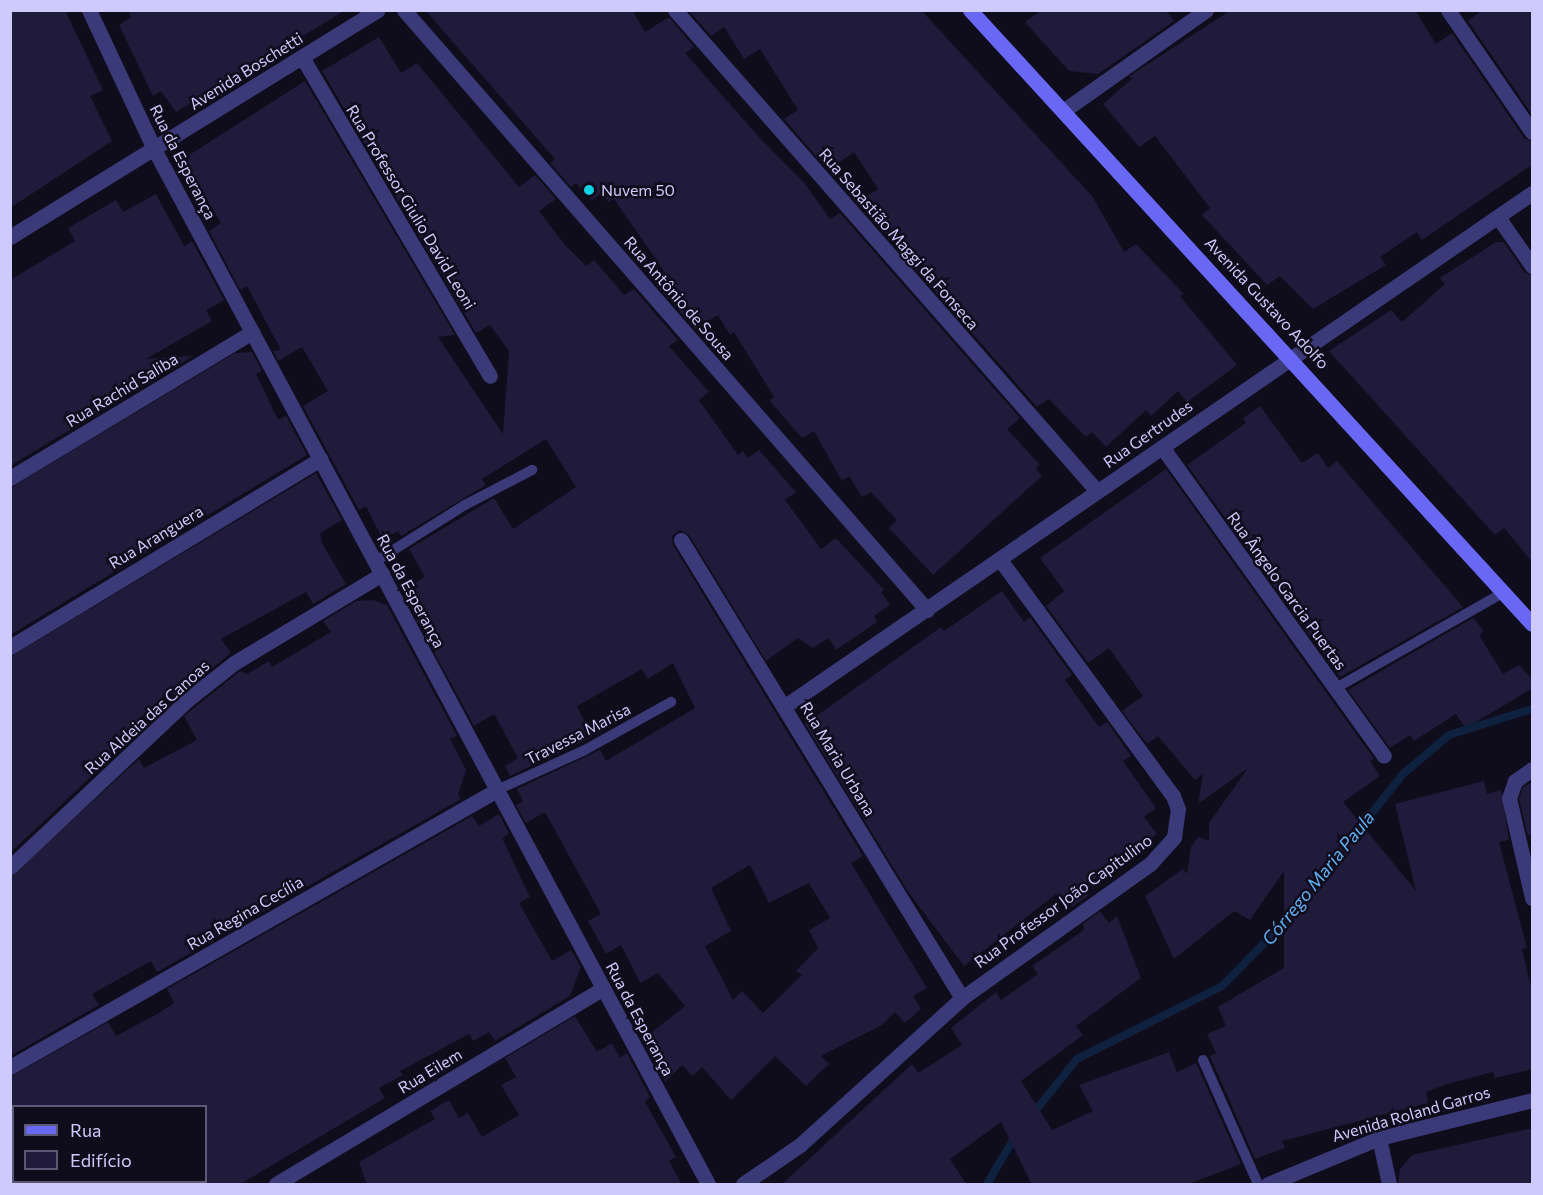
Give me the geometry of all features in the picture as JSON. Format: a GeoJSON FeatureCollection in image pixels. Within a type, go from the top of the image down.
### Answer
{"type":"FeatureCollection","features":[{"type":"Feature","properties":{"kind":"main road","name":"Avenida Gustavo Adolfo"},"geometry":{"type":"LineString","coordinates":[[970,10],[1292,356],[1533,624]]}},
{"type":"Feature","properties":{"kind":"street","name":"Rua da Esperança"},"geometry":{"type":"LineString","coordinates":[[89,10],[154,149],[708,1185]]}},
{"type":"Feature","properties":{"kind":"street","name":"Avenida Boschetti"},"geometry":{"type":"LineString","coordinates":[[10,237],[377,10]]}},
{"type":"Feature","properties":{"kind":"street","name":"Rua Antônio de Sousa"},"geometry":{"type":"LineString","coordinates":[[404,10],[927,609]]}},
{"type":"Feature","properties":{"kind":"street","name":"Rua Sebastião Maggi da Fonseca"},"geometry":{"type":"LineString","coordinates":[[675,10],[1097,491]]}},
{"type":"Feature","properties":{"kind":"street"},"geometry":{"type":"LineString","coordinates":[[1063,111],[1206,10]]}},
{"type":"Feature","properties":{"kind":"street"},"geometry":{"type":"LineString","coordinates":[[1448,10],[1533,132]]}},
{"type":"Feature","properties":{"kind":"street","name":"Rua Professor Giulio David Leoni"},"geometry":{"type":"LineString","coordinates":[[302,57],[490,376]]}},
{"type":"Feature","properties":{"kind":"street","name":"Rua Gertrudes"},"geometry":{"type":"LineString","coordinates":[[785,706],[1000,560],[1292,356],[1533,193]]}},
{"type":"Feature","properties":{"kind":"street"},"geometry":{"type":"LineString","coordinates":[[1498,217],[1533,266]]}},
{"type":"Feature","properties":{"kind":"street","name":"Rua Rachid Saliba"},"geometry":{"type":"LineString","coordinates":[[10,478],[252,332]]}},
{"type":"Feature","properties":{"kind":"street","name":"Rua Ângelo Garcia Puertas"},"geometry":{"type":"LineString","coordinates":[[1162,447],[1384,756]]}},
{"type":"Feature","properties":{"kind":"street","name":"Rua Aranguera"},"geometry":{"type":"LineString","coordinates":[[10,647],[320,459]]}},
{"type":"Feature","properties":{"kind":"street","name":"Rua Maria Urbana"},"geometry":{"type":"LineString","coordinates":[[681,540],[785,706],[962,998]]}},
{"type":"Feature","properties":{"kind":"street","name":"Rua Professor João Capitulino"},"geometry":{"type":"LineString","coordinates":[[743,1185],[800,1145],[962,998],[1150,864],[1166,849],[1178,824],[1173,796],[1000,560]]}},
{"type":"Feature","properties":{"kind":"street","name":"Rua Aldeia das Canoas"},"geometry":{"type":"LineString","coordinates":[[10,867],[187,700],[234,663],[379,568]]}},
{"type":"Feature","properties":{"kind":"street"},"geometry":{"type":"LineString","coordinates":[[1533,769],[1515,781],[1509,798],[1533,898]]}},
{"type":"Feature","properties":{"kind":"street","name":"Rua Regina Cecília"},"geometry":{"type":"LineString","coordinates":[[10,1067],[497,790]]}},
{"type":"Feature","properties":{"kind":"street","name":"Rua Eilem"},"geometry":{"type":"LineString","coordinates":[[276,1185],[603,988]]}},
{"type":"Feature","properties":{"kind":"street","name":"Avenida Roland Garros"},"geometry":{"type":"LineString","coordinates":[[1268,1185],[1379,1138],[1533,1100]]}},
{"type":"Feature","properties":{"kind":"street"},"geometry":{"type":"LineString","coordinates":[[1379,1138],[1389,1185]]}},
{"type":"Feature","properties":{"kind":"lane"},"geometry":{"type":"LineString","coordinates":[[379,568],[465,505],[532,470]]}},
{"type":"Feature","properties":{"kind":"lane"},"geometry":{"type":"LineString","coordinates":[[1336,688],[1504,592]]}},
{"type":"Feature","properties":{"kind":"lane","name":"Travessa Marisa"},"geometry":{"type":"LineString","coordinates":[[497,790],[583,751],[671,702]]}},
{"type":"Feature","properties":{"kind":"lane"},"geometry":{"type":"LineString","coordinates":[[1203,1060],[1258,1185]]}},
{"type":"Feature","properties":{"kind":"building"},"geometry":{"type":"Polygon","coordinates":[[[10,10],[65,10],[103,90],[90,96],[112,141],[10,208],[10,10]]]}},
{"type":"Feature","properties":{"kind":"building"},"geometry":{"type":"Polygon","coordinates":[[[128,10],[346,10],[176,112],[161,91],[153,96],[119,25],[131,17],[128,10]]]}},
{"type":"Feature","properties":{"kind":"building"},"geometry":{"type":"Polygon","coordinates":[[[425,10],[632,10],[645,32],[669,17],[694,47],[685,53],[758,136],[806,185],[830,219],[840,213],[1020,418],[1007,429],[1040,465],[1036,469],[1042,476],[933,575],[889,528],[897,520],[871,492],[862,497],[849,476],[842,481],[814,431],[802,438],[769,400],[774,397],[734,332],[730,335],[718,315],[695,329],[651,279],[664,271],[614,199],[608,202],[603,192],[592,200],[576,183],[571,187],[550,163],[555,159],[425,10]]]}},
{"type":"Feature","properties":{"kind":"building"},"geometry":{"type":"Polygon","coordinates":[[[688,10],[921,10],[1092,196],[1124,252],[1136,244],[1184,294],[1180,296],[1237,365],[1187,402],[1178,391],[1151,416],[1146,410],[1106,447],[1092,432],[1086,437],[1049,399],[1037,407],[857,202],[878,189],[854,152],[828,170],[784,119],[798,110],[760,49],[744,59],[724,27],[711,36],[688,10]]]}},
{"type":"Feature","properties":{"kind":"building"},"geometry":{"type":"Polygon","coordinates":[[[1042,10],[1166,10],[1174,21],[1098,74],[1069,71],[1025,22],[1042,10]]]}},
{"type":"Feature","properties":{"kind":"building"},"geometry":{"type":"Polygon","coordinates":[[[1231,10],[1415,10],[1436,44],[1452,33],[1524,138],[1533,142],[1533,164],[1422,240],[1417,232],[1380,257],[1386,265],[1313,309],[1280,276],[1267,285],[1202,215],[1210,208],[1155,136],[1139,147],[1103,104],[1133,78],[1128,77],[1231,10]]]}},
{"type":"Feature","properties":{"kind":"building"},"geometry":{"type":"Polygon","coordinates":[[[1482,10],[1533,10],[1533,116],[1468,21],[1482,10]]]}},
{"type":"Feature","properties":{"kind":"building"},"geometry":{"type":"Polygon","coordinates":[[[379,37],[401,73],[417,63],[519,187],[535,175],[556,199],[539,211],[565,245],[586,266],[594,260],[624,295],[634,289],[678,340],[669,346],[709,392],[699,400],[738,455],[743,451],[748,458],[759,450],[796,492],[785,500],[821,549],[836,538],[884,590],[881,592],[890,605],[874,616],[877,622],[836,650],[828,638],[813,648],[798,638],[766,661],[689,535],[680,530],[672,536],[673,545],[863,856],[851,863],[927,988],[913,996],[921,1009],[905,1023],[895,1012],[882,1025],[821,1056],[829,1064],[806,1086],[775,1056],[731,1100],[702,1067],[693,1076],[682,1065],[665,1082],[642,1040],[685,1006],[658,973],[640,983],[621,945],[606,954],[588,921],[601,914],[545,812],[526,823],[516,805],[523,801],[517,789],[600,750],[606,761],[695,708],[673,663],[648,679],[642,669],[577,706],[592,737],[510,776],[505,766],[518,758],[494,714],[474,726],[415,617],[431,623],[411,585],[425,577],[409,549],[494,498],[513,529],[576,487],[546,439],[482,479],[486,485],[401,536],[398,531],[383,540],[366,506],[359,510],[303,406],[328,391],[302,347],[278,361],[273,351],[281,350],[247,286],[240,290],[209,231],[221,223],[183,159],[305,81],[455,335],[438,337],[503,434],[509,351],[490,325],[476,333],[322,71],[379,37]],[[750,865],[711,888],[731,931],[705,946],[733,1000],[742,991],[763,1013],[802,975],[796,971],[818,948],[809,930],[830,918],[809,883],[769,903],[750,865]]]}},
{"type":"Feature","properties":{"kind":"building"},"geometry":{"type":"Polygon","coordinates":[[[156,194],[184,246],[192,241],[224,300],[206,310],[212,321],[146,359],[193,356],[10,466],[10,280],[75,241],[68,228],[116,200],[123,212],[156,194]]]}},
{"type":"Feature","properties":{"kind":"building"},"geometry":{"type":"Polygon","coordinates":[[[1496,242],[1504,242],[1524,272],[1533,276],[1533,563],[1504,528],[1495,535],[1329,351],[1391,310],[1402,322],[1445,284],[1440,278],[1496,242]]]}},
{"type":"Feature","properties":{"kind":"building"},"geometry":{"type":"Polygon","coordinates":[[[252,352],[262,371],[256,374],[278,420],[286,416],[307,455],[10,635],[10,488],[235,353],[252,352]]]}},
{"type":"Feature","properties":{"kind":"building"},"geometry":{"type":"Polygon","coordinates":[[[1260,406],[1302,463],[1318,453],[1328,468],[1337,461],[1463,607],[1340,677],[1187,465],[1246,423],[1243,418],[1260,406]]]}},
{"type":"Feature","properties":{"kind":"building"},"geometry":{"type":"Polygon","coordinates":[[[1166,469],[1374,759],[1370,761],[1380,776],[1343,802],[1416,891],[1395,804],[1484,781],[1487,794],[1501,790],[1509,840],[1499,842],[1527,948],[1522,949],[1533,995],[1533,1069],[1495,1078],[1493,1072],[1447,1084],[1426,1092],[1428,1103],[1282,1141],[1285,1148],[1255,1159],[1210,1056],[1216,1053],[1207,1034],[1226,1026],[1218,1007],[1284,968],[1284,871],[1250,920],[1234,911],[1174,959],[1145,896],[1183,869],[1187,874],[1191,847],[1198,837],[1209,841],[1209,823],[1248,768],[1198,804],[1203,774],[1195,780],[1158,736],[1147,744],[1122,711],[1143,696],[1109,648],[1088,663],[1046,606],[1064,591],[1040,558],[1166,469]]]}},
{"type":"Feature","properties":{"kind":"building"},"geometry":{"type":"Polygon","coordinates":[[[316,473],[342,520],[320,533],[322,543],[346,584],[313,604],[306,592],[221,639],[231,653],[175,698],[171,690],[126,730],[130,740],[10,853],[10,657],[316,473]]]}},
{"type":"Feature","properties":{"kind":"building"},"geometry":{"type":"Polygon","coordinates":[[[1002,591],[1024,622],[1030,617],[1072,675],[1065,680],[1099,727],[1107,722],[1131,756],[1123,761],[1156,808],[1144,817],[1157,834],[1083,887],[1089,895],[1072,907],[1056,894],[964,966],[909,893],[805,724],[941,627],[944,631],[1002,591]]]}},
{"type":"Feature","properties":{"kind":"building"},"geometry":{"type":"Polygon","coordinates":[[[373,600],[387,605],[457,736],[450,739],[466,770],[458,795],[461,799],[157,972],[151,961],[92,994],[99,1005],[10,1056],[10,877],[139,759],[144,768],[197,740],[184,716],[240,671],[247,674],[269,661],[272,667],[331,632],[323,621],[356,601],[373,600]]]}},
{"type":"Feature","properties":{"kind":"building"},"geometry":{"type":"Polygon","coordinates":[[[1473,618],[1484,631],[1479,635],[1503,674],[1519,665],[1533,680],[1533,688],[1474,723],[1464,726],[1456,714],[1414,741],[1410,735],[1390,748],[1348,690],[1473,618]]]}},
{"type":"Feature","properties":{"kind":"building"},"geometry":{"type":"Polygon","coordinates":[[[1533,782],[1533,834],[1528,836],[1519,799],[1523,787],[1533,782]]]}},
{"type":"Feature","properties":{"kind":"building"},"geometry":{"type":"Polygon","coordinates":[[[499,814],[509,834],[502,838],[530,897],[519,903],[552,961],[571,950],[581,967],[570,996],[495,1041],[489,1032],[473,1041],[469,1034],[400,1071],[403,1075],[379,1088],[385,1098],[239,1185],[206,1185],[207,1105],[12,1105],[10,1107],[10,1077],[108,1022],[116,1036],[174,1003],[167,989],[472,816],[479,826],[499,814]]]}},
{"type":"Feature","properties":{"kind":"building"},"geometry":{"type":"Polygon","coordinates":[[[1100,911],[1109,923],[1117,916],[1141,978],[1076,1026],[1083,1035],[1021,1081],[1052,1130],[1093,1111],[1079,1085],[1169,1052],[1177,1072],[1196,1063],[1241,1164],[1186,1185],[1032,1185],[1001,1122],[950,1159],[967,1185],[781,1185],[912,1064],[918,1073],[962,1045],[951,1028],[996,992],[1001,1000],[1038,974],[1032,966],[1084,930],[1083,924],[1100,911]]]}},
{"type":"Feature","properties":{"kind":"building"},"geometry":{"type":"Polygon","coordinates":[[[575,1016],[597,1052],[612,1043],[620,1058],[627,1053],[650,1097],[645,1102],[676,1157],[669,1161],[682,1185],[367,1185],[359,1162],[435,1119],[430,1111],[449,1100],[459,1118],[468,1113],[482,1137],[519,1115],[501,1085],[516,1077],[505,1058],[575,1016]]]}},
{"type":"Feature","properties":{"kind":"building"},"geometry":{"type":"Polygon","coordinates":[[[1533,1128],[1533,1185],[1398,1185],[1400,1169],[1412,1155],[1533,1128]]]}},
{"type":"Feature","properties":{"kind":"waterway","name":"Córrego Maria Paula"},"geometry":{"type":"LineString","coordinates":[[1357,832],[1403,774],[1449,735],[1532,709]]}},
{"type":"Feature","properties":{"kind":"waterway","name":"Córrego Maria Paula"},"geometry":{"type":"LineString","coordinates":[[1031,1116],[1077,1059],[1222,986],[1289,918]]}},
{"type":"Feature","properties":{"kind":"waterway","name":"Córrego Maria Paula"},"geometry":{"type":"LineString","coordinates":[[987,1184],[1017,1133]]}},
{"type":"Feature","properties":{"kind":"place","name":"Nuvem 50"},"geometry":{"type":"Point","coordinates":[589,190]}}]}
